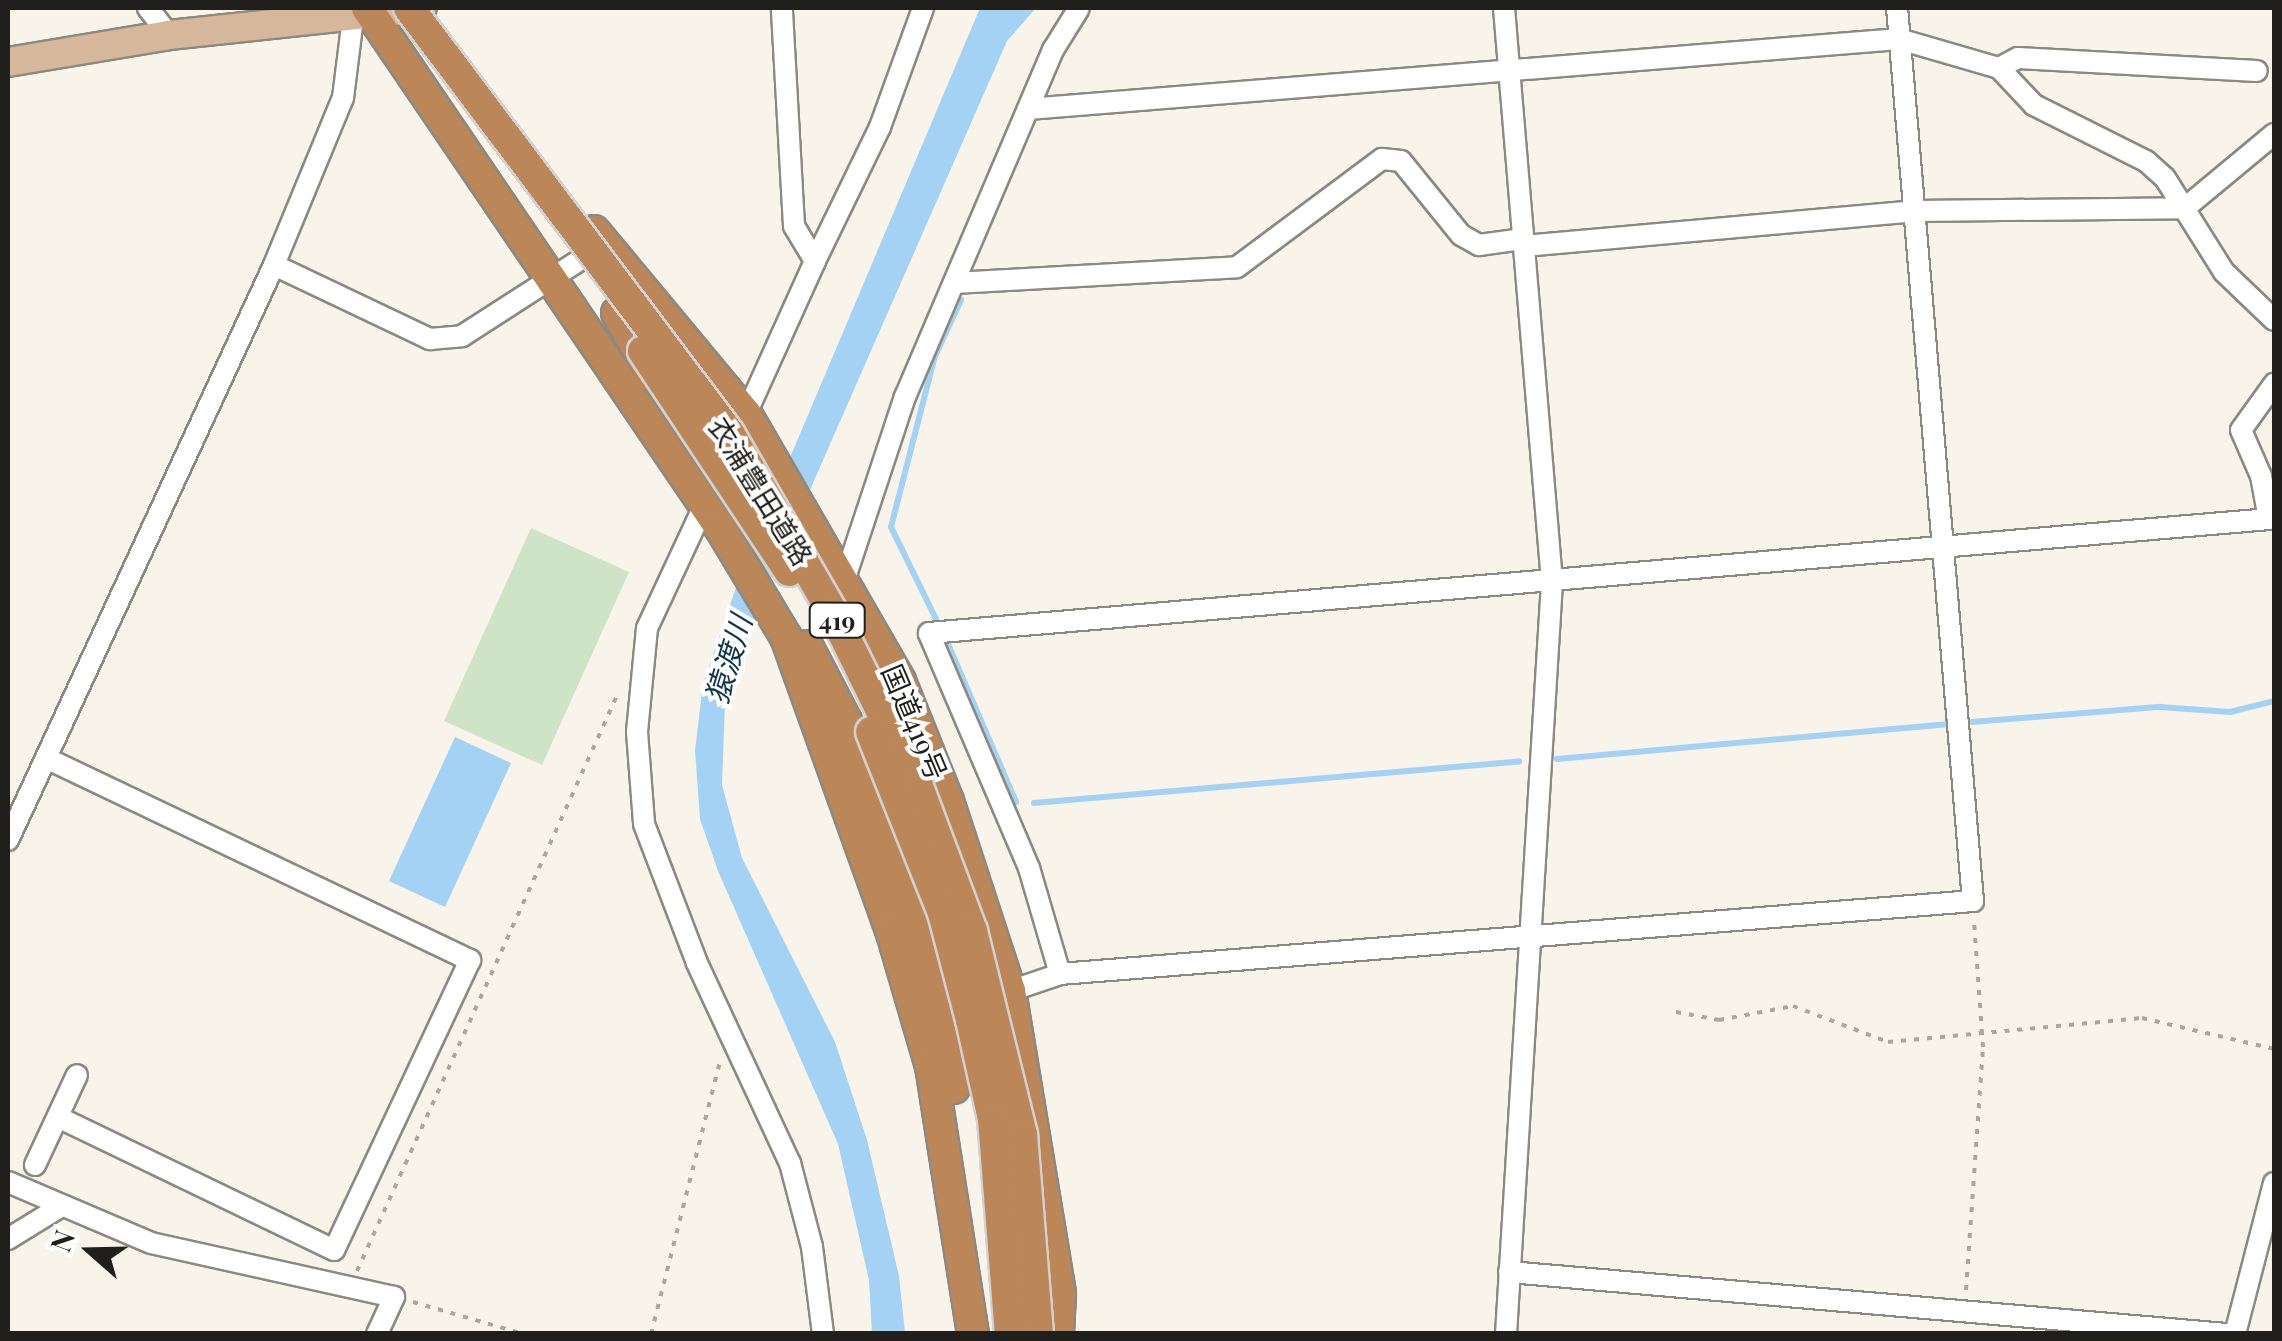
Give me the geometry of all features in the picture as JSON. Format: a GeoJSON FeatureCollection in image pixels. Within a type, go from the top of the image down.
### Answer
{"type":"FeatureCollection","features":[{"type":"Feature","properties":{"kind":"highway","name":"衣浦豊田道路"},"geometry":{"type":"LineString","coordinates":[[410,8],[729,433],[833,613],[918,784],[972,932],[1022,1135],[1038,1334]]}},
{"type":"Feature","properties":{"kind":"highway","name":"国道419号"},"geometry":{"type":"LineString","coordinates":[[421,8],[604,244],[746,414],[900,681],[942,784],[1010,991],[1060,1294],[1058,1334]]}},
{"type":"Feature","properties":{"kind":"highway","name":"衣浦豊田道路"},"geometry":{"type":"LineString","coordinates":[[371,12],[618,313],[785,563],[842,668],[942,913],[993,1119],[1010,1334]]}},
{"type":"Feature","properties":{"kind":"highway","name":"419"},"geometry":{"type":"LineString","coordinates":[[371,12],[712,518],[786,637],[892,932],[931,1066],[973,1334]]}},
{"type":"Feature","properties":{"kind":"highway","name":"衣浦豊田道路"},"geometry":{"type":"LineString","coordinates":[[618,313],[793,618],[846,721],[882,814],[940,998],[989,1334]]}},
{"type":"Feature","properties":{"kind":"main road"},"geometry":{"type":"LineString","coordinates":[[8,62],[169,35],[421,8]]}},
{"type":"Feature","properties":{"kind":"street"},"geometry":{"type":"LineString","coordinates":[[148,8],[169,35]]}},
{"type":"Feature","properties":{"kind":"street"},"geometry":{"type":"LineString","coordinates":[[782,8],[794,226],[816,261]]}},
{"type":"Feature","properties":{"kind":"street"},"geometry":{"type":"LineString","coordinates":[[746,414],[880,127],[923,8]]}},
{"type":"Feature","properties":{"kind":"street"},"geometry":{"type":"LineString","coordinates":[[837,566],[1028,109],[1079,8]]}},
{"type":"Feature","properties":{"kind":"street"},"geometry":{"type":"LineString","coordinates":[[1504,8],[1552,582],[1506,1334]]}},
{"type":"Feature","properties":{"kind":"street"},"geometry":{"type":"LineString","coordinates":[[1010,991],[1060,974],[1973,901],[1897,8]]}},
{"type":"Feature","properties":{"kind":"street"},"geometry":{"type":"LineString","coordinates":[[8,840],[274,265],[343,98],[371,12]]}},
{"type":"Feature","properties":{"kind":"street"},"geometry":{"type":"LineString","coordinates":[[1028,109],[1899,38],[1999,68],[2034,105],[2146,161],[2186,208],[2224,272],[2274,320]]}},
{"type":"Feature","properties":{"kind":"street"},"geometry":{"type":"LineString","coordinates":[[1999,68],[2036,58],[2257,71]]}},
{"type":"Feature","properties":{"kind":"street"},"geometry":{"type":"LineString","coordinates":[[955,283],[1237,267],[1382,158],[1401,160],[1461,236],[1478,245],[1916,210],[2186,208],[2274,134]]}},
{"type":"Feature","properties":{"kind":"street"},"geometry":{"type":"LineString","coordinates":[[274,265],[430,339],[462,336],[604,244]]}},
{"type":"Feature","properties":{"kind":"street"},"geometry":{"type":"LineString","coordinates":[[1060,974],[1029,868],[929,633],[2270,520],[2261,476],[2240,430],[2274,384]]}},
{"type":"Feature","properties":{"kind":"street"},"geometry":{"type":"LineString","coordinates":[[712,518],[648,628],[638,762],[644,824],[660,877],[790,1164],[812,1247],[824,1334]]}},
{"type":"Feature","properties":{"kind":"street"},"geometry":{"type":"LineString","coordinates":[[46,758],[470,960],[334,1250],[58,1117]]}},
{"type":"Feature","properties":{"kind":"street"},"geometry":{"type":"LineString","coordinates":[[35,1165],[76,1075]]}},
{"type":"Feature","properties":{"kind":"street"},"geometry":{"type":"LineString","coordinates":[[8,1182],[150,1243],[319,1284],[351,1284],[394,1297],[377,1334]]}},
{"type":"Feature","properties":{"kind":"street"},"geometry":{"type":"LineString","coordinates":[[2235,1334],[2274,1183]]}},
{"type":"Feature","properties":{"kind":"street"},"geometry":{"type":"LineString","coordinates":[[8,1239],[60,1207]]}},
{"type":"Feature","properties":{"kind":"street"},"geometry":{"type":"LineString","coordinates":[[1509,1272],[2226,1334]]}},
{"type":"Feature","properties":{"kind":"path"},"geometry":{"type":"LineString","coordinates":[[351,1284],[623,683]]}},
{"type":"Feature","properties":{"kind":"path"},"geometry":{"type":"LineString","coordinates":[[1964,1310],[1982,1034],[1973,901]]}},
{"type":"Feature","properties":{"kind":"path"},"geometry":{"type":"LineString","coordinates":[[1676,1012],[1719,1020],[1794,1006],[1888,1042],[2142,1018],[2274,1049]]}},
{"type":"Feature","properties":{"kind":"path"},"geometry":{"type":"LineString","coordinates":[[651,1334],[728,1033]]}},
{"type":"Feature","properties":{"kind":"path"},"geometry":{"type":"LineString","coordinates":[[394,1297],[524,1334]]}},
{"type":"Feature","properties":{"kind":"green space"},"geometry":{"type":"Polygon","coordinates":[[[531,528],[629,572],[542,765],[444,721],[531,528]]]}},
{"type":"Feature","properties":{"kind":"water","name":"猿渡川"},"geometry":{"type":"Polygon","coordinates":[[[980,8],[1036,8],[1007,41],[759,606],[725,703],[722,785],[742,858],[835,1042],[867,1140],[899,1276],[905,1333],[872,1333],[869,1280],[838,1144],[718,871],[700,819],[695,750],[703,684],[740,576],[980,8]]]}},
{"type":"Feature","properties":{"kind":"water"},"geometry":{"type":"Polygon","coordinates":[[[455,737],[511,763],[445,907],[389,881],[455,737]]]}},
{"type":"Feature","properties":{"kind":"waterway"},"geometry":{"type":"LineString","coordinates":[[936,619],[891,527],[935,356],[961,300]]}},
{"type":"Feature","properties":{"kind":"waterway"},"geometry":{"type":"LineString","coordinates":[[948,644],[1016,802]]}},
{"type":"Feature","properties":{"kind":"waterway"},"geometry":{"type":"LineString","coordinates":[[1972,722],[2160,707],[2230,712],[2274,701]]}},
{"type":"Feature","properties":{"kind":"waterway"},"geometry":{"type":"LineString","coordinates":[[1557,759],[1946,724]]}},
{"type":"Feature","properties":{"kind":"waterway"},"geometry":{"type":"LineString","coordinates":[[1034,803],[1519,761]]}}]}
